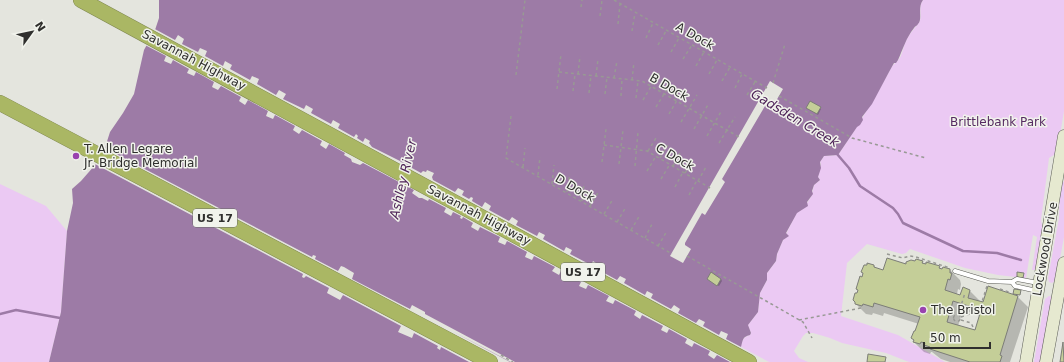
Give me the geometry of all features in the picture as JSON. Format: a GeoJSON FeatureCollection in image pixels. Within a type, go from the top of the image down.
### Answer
{"type":"FeatureCollection","features":[{"type":"Feature","properties":{"kind":"highway","name":"Savannah Highway"},"geometry":{"type":"LineString","coordinates":[[81,0],[750,362]]}},
{"type":"Feature","properties":{"kind":"highway","name":"US 17"},"geometry":{"type":"LineString","coordinates":[[0,103],[490,362]]}},
{"type":"Feature","properties":{"kind":"main road","name":"Lockwood Drive"},"geometry":{"type":"LineString","coordinates":[[1026,362],[1038,288],[1061,169],[1064,136]]}},
{"type":"Feature","properties":{"kind":"main road","name":"Lockwood Drive"},"geometry":{"type":"LineString","coordinates":[[1046,362],[1064,263]]}},
{"type":"Feature","properties":{"kind":"main road"},"geometry":{"type":"LineString","coordinates":[[1038,288],[1059,292]]}},
{"type":"Feature","properties":{"kind":"lane"},"geometry":{"type":"LineString","coordinates":[[955,271],[988,281],[1012,282],[1017,279],[1038,288]]}},
{"type":"Feature","properties":{"kind":"lane"},"geometry":{"type":"LineString","coordinates":[[1012,282],[1015,286],[1038,288]]}},
{"type":"Feature","properties":{"kind":"path"},"geometry":{"type":"LineString","coordinates":[[516,75],[525,0]]}},
{"type":"Feature","properties":{"kind":"path"},"geometry":{"type":"LineString","coordinates":[[581,7],[582,0]]}},
{"type":"Feature","properties":{"kind":"path"},"geometry":{"type":"LineString","coordinates":[[600,16],[602,0]]}},
{"type":"Feature","properties":{"kind":"path","name":"A Dock"},"geometry":{"type":"LineString","coordinates":[[614,0],[767,88]]}},
{"type":"Feature","properties":{"kind":"path"},"geometry":{"type":"LineString","coordinates":[[618,24],[620,3]]}},
{"type":"Feature","properties":{"kind":"path"},"geometry":{"type":"LineString","coordinates":[[632,31],[635,12]]}},
{"type":"Feature","properties":{"kind":"path"},"geometry":{"type":"LineString","coordinates":[[646,38],[654,23]]}},
{"type":"Feature","properties":{"kind":"path"},"geometry":{"type":"LineString","coordinates":[[658,45],[666,30]]}},
{"type":"Feature","properties":{"kind":"path"},"geometry":{"type":"LineString","coordinates":[[671,52],[679,38]]}},
{"type":"Feature","properties":{"kind":"path"},"geometry":{"type":"LineString","coordinates":[[773,83],[785,44]]}},
{"type":"Feature","properties":{"kind":"path"},"geometry":{"type":"LineString","coordinates":[[683,59],[692,45]]}},
{"type":"Feature","properties":{"kind":"path"},"geometry":{"type":"LineString","coordinates":[[696,66],[704,52]]}},
{"type":"Feature","properties":{"kind":"path"},"geometry":{"type":"LineString","coordinates":[[557,89],[561,54]]}},
{"type":"Feature","properties":{"kind":"path"},"geometry":{"type":"LineString","coordinates":[[573,91],[580,56]]}},
{"type":"Feature","properties":{"kind":"path"},"geometry":{"type":"LineString","coordinates":[[596,76],[598,58]]}},
{"type":"Feature","properties":{"kind":"path"},"geometry":{"type":"LineString","coordinates":[[709,74],[717,60]]}},
{"type":"Feature","properties":{"kind":"path"},"geometry":{"type":"LineString","coordinates":[[614,78],[617,61]]}},
{"type":"Feature","properties":{"kind":"path"},"geometry":{"type":"LineString","coordinates":[[632,80],[634,62]]}},
{"type":"Feature","properties":{"kind":"path"},"geometry":{"type":"LineString","coordinates":[[722,81],[730,67]]}},
{"type":"Feature","properties":{"kind":"path","name":"B Dock"},"geometry":{"type":"LineString","coordinates":[[559,72],[642,81],[739,137]]}},
{"type":"Feature","properties":{"kind":"path"},"geometry":{"type":"LineString","coordinates":[[643,100],[659,73]]}},
{"type":"Feature","properties":{"kind":"path"},"geometry":{"type":"LineString","coordinates":[[735,88],[742,74]]}},
{"type":"Feature","properties":{"kind":"path"},"geometry":{"type":"LineString","coordinates":[[589,93],[591,75]]}},
{"type":"Feature","properties":{"kind":"path"},"geometry":{"type":"LineString","coordinates":[[605,94],[607,77]]}},
{"type":"Feature","properties":{"kind":"path"},"geometry":{"type":"LineString","coordinates":[[621,96],[622,79]]}},
{"type":"Feature","properties":{"kind":"path"},"geometry":{"type":"LineString","coordinates":[[636,98],[638,81]]}},
{"type":"Feature","properties":{"kind":"path"},"geometry":{"type":"LineString","coordinates":[[656,107],[672,81]]}},
{"type":"Feature","properties":{"kind":"path"},"geometry":{"type":"LineString","coordinates":[[747,95],[755,82]]}},
{"type":"Feature","properties":{"kind":"path"},"geometry":{"type":"LineString","coordinates":[[669,114],[684,88]]}},
{"type":"Feature","properties":{"kind":"path"},"geometry":{"type":"LineString","coordinates":[[681,122],[697,95]]}},
{"type":"Feature","properties":{"kind":"path"},"geometry":{"type":"LineString","coordinates":[[779,96],[852,138],[926,158]]}},
{"type":"Feature","properties":{"kind":"path"},"geometry":{"type":"LineString","coordinates":[[694,129],[709,103]]}},
{"type":"Feature","properties":{"kind":"path"},"geometry":{"type":"LineString","coordinates":[[707,136],[722,110]]}},
{"type":"Feature","properties":{"kind":"path","name":"D Dock"},"geometry":{"type":"LineString","coordinates":[[511,116],[506,158],[672,254]]}},
{"type":"Feature","properties":{"kind":"path"},"geometry":{"type":"LineString","coordinates":[[719,144],[735,117]]}},
{"type":"Feature","properties":{"kind":"path"},"geometry":{"type":"LineString","coordinates":[[602,162],[606,128]]}},
{"type":"Feature","properties":{"kind":"path"},"geometry":{"type":"LineString","coordinates":[[618,164],[623,130]]}},
{"type":"Feature","properties":{"kind":"path"},"geometry":{"type":"LineString","coordinates":[[634,166],[638,132]]}},
{"type":"Feature","properties":{"kind":"path"},"geometry":{"type":"LineString","coordinates":[[648,151],[656,138]]}},
{"type":"Feature","properties":{"kind":"path","name":"C Dock"},"geometry":{"type":"LineString","coordinates":[[604,145],[648,151],[710,188]]}},
{"type":"Feature","properties":{"kind":"path"},"geometry":{"type":"LineString","coordinates":[[660,158],[668,146]]}},
{"type":"Feature","properties":{"kind":"path"},"geometry":{"type":"LineString","coordinates":[[523,167],[525,148]]}},
{"type":"Feature","properties":{"kind":"path"},"geometry":{"type":"LineString","coordinates":[[673,166],[680,153]]}},
{"type":"Feature","properties":{"kind":"path"},"geometry":{"type":"LineString","coordinates":[[648,171],[656,156]]}},
{"type":"Feature","properties":{"kind":"path"},"geometry":{"type":"LineString","coordinates":[[537,176],[540,157]]}},
{"type":"Feature","properties":{"kind":"path"},"geometry":{"type":"LineString","coordinates":[[675,187],[693,160]]}},
{"type":"Feature","properties":{"kind":"path"},"geometry":{"type":"LineString","coordinates":[[661,179],[670,164]]}},
{"type":"Feature","properties":{"kind":"path"},"geometry":{"type":"LineString","coordinates":[[552,184],[554,165]]}},
{"type":"Feature","properties":{"kind":"path"},"geometry":{"type":"LineString","coordinates":[[689,195],[706,167]]}},
{"type":"Feature","properties":{"kind":"path"},"geometry":{"type":"LineString","coordinates":[[567,193],[570,174]]}},
{"type":"Feature","properties":{"kind":"path"},"geometry":{"type":"LineString","coordinates":[[582,202],[584,183]]}},
{"type":"Feature","properties":{"kind":"path"},"geometry":{"type":"LineString","coordinates":[[590,206],[599,191]]}},
{"type":"Feature","properties":{"kind":"path"},"geometry":{"type":"LineString","coordinates":[[604,214],[613,199]]}},
{"type":"Feature","properties":{"kind":"path"},"geometry":{"type":"LineString","coordinates":[[617,222],[626,207]]}},
{"type":"Feature","properties":{"kind":"path"},"geometry":{"type":"LineString","coordinates":[[631,230],[640,214]]}},
{"type":"Feature","properties":{"kind":"path"},"geometry":{"type":"LineString","coordinates":[[645,238],[653,222]]}},
{"type":"Feature","properties":{"kind":"path"},"geometry":{"type":"LineString","coordinates":[[658,246],[667,230]]}},
{"type":"Feature","properties":{"kind":"path"},"geometry":{"type":"LineString","coordinates":[[887,254],[903,258],[910,256],[916,257],[952,268],[955,271]]}},
{"type":"Feature","properties":{"kind":"path"},"geometry":{"type":"LineString","coordinates":[[687,256],[803,322],[812,338]]}},
{"type":"Feature","properties":{"kind":"path"},"geometry":{"type":"LineString","coordinates":[[965,293],[958,315],[954,317],[954,320],[957,322],[961,318],[980,312],[987,286],[989,285]]}},
{"type":"Feature","properties":{"kind":"path"},"geometry":{"type":"LineString","coordinates":[[1000,289],[1009,292],[1012,291]]}},
{"type":"Feature","properties":{"kind":"path"},"geometry":{"type":"LineString","coordinates":[[799,320],[861,308]]}},
{"type":"Feature","properties":{"kind":"path"},"geometry":{"type":"LineString","coordinates":[[958,315],[971,323],[973,326]]}},
{"type":"Feature","properties":{"kind":"green space","name":"Brittlebank Park"},"geometry":{"type":"Polygon","coordinates":[[[923,0],[1064,0],[1064,111],[1057,153],[1049,158],[1041,220],[1043,230],[1036,270],[1032,270],[1037,237],[1033,235],[1026,278],[998,275],[965,268],[910,249],[906,253],[902,254],[867,244],[847,263],[841,316],[898,335],[945,362],[909,362],[886,353],[842,343],[813,333],[806,333],[794,351],[799,358],[808,362],[769,362],[741,347],[743,340],[751,333],[748,325],[758,312],[760,293],[767,280],[767,273],[776,261],[777,254],[783,240],[788,236],[786,234],[797,212],[803,209],[811,197],[814,185],[820,180],[818,177],[821,164],[820,162],[824,156],[838,155],[852,135],[891,67],[899,59],[908,37],[920,21],[921,3],[923,0]]]}},
{"type":"Feature","properties":{"kind":"green space"},"geometry":{"type":"Polygon","coordinates":[[[1064,181],[1064,237],[1056,280],[1052,283],[1049,282],[1048,278],[1059,218],[1060,186],[1064,181]]]}},
{"type":"Feature","properties":{"kind":"green space"},"geometry":{"type":"Polygon","coordinates":[[[0,184],[46,206],[67,231],[61,312],[49,362],[0,362],[0,184]]]}},
{"type":"Feature","properties":{"kind":"green space"},"geometry":{"type":"Polygon","coordinates":[[[1049,296],[1052,297],[1042,362],[1034,362],[1045,299],[1049,296]]]}},
{"type":"Feature","properties":{"kind":"water","name":"Ashley River"},"geometry":{"type":"Polygon","coordinates":[[[159,0],[923,0],[920,6],[920,19],[918,25],[914,27],[898,60],[894,63],[872,104],[862,117],[863,120],[860,125],[857,127],[838,155],[824,156],[820,162],[821,168],[818,177],[820,180],[814,185],[812,191],[813,194],[807,202],[808,206],[797,213],[786,233],[789,236],[783,240],[777,254],[776,261],[767,273],[767,280],[760,293],[758,312],[748,325],[751,333],[743,339],[740,351],[734,362],[49,362],[61,312],[67,231],[73,203],[72,189],[102,157],[110,132],[134,94],[144,50],[155,30],[159,18],[159,0]]]}},
{"type":"Feature","properties":{"kind":"pier"},"geometry":{"type":"Polygon","coordinates":[[[153,28],[175,40],[178,35],[184,39],[182,44],[198,52],[200,48],[207,51],[205,56],[223,66],[225,61],[232,65],[230,69],[250,80],[252,76],[259,79],[257,84],[276,95],[279,90],[286,94],[283,99],[304,109],[306,105],[313,109],[311,113],[331,124],[333,120],[340,124],[338,128],[354,137],[356,134],[358,136],[357,138],[363,142],[365,138],[370,141],[369,143],[372,147],[421,173],[423,171],[426,172],[427,170],[434,173],[432,177],[433,180],[455,192],[458,188],[464,191],[462,195],[469,199],[471,197],[473,198],[472,201],[482,207],[485,202],[491,206],[489,210],[509,221],[512,217],[518,221],[516,225],[537,236],[539,232],[545,235],[543,239],[564,251],[566,247],[572,250],[570,254],[591,265],[593,261],[599,265],[597,269],[617,280],[620,276],[626,279],[624,283],[645,295],[647,291],[653,294],[651,298],[671,309],[674,305],[680,309],[678,313],[696,323],[699,319],[705,322],[703,326],[719,335],[721,331],[728,334],[726,339],[743,348],[741,356],[736,362],[730,362],[717,355],[714,359],[708,355],[710,351],[694,343],[692,347],[685,343],[687,339],[669,329],[667,333],[661,330],[663,326],[642,315],[640,319],[634,315],[636,311],[615,300],[613,304],[606,301],[609,296],[588,285],[586,289],[579,286],[581,282],[561,271],[559,275],[552,271],[555,267],[534,256],[532,260],[525,257],[527,252],[507,241],[505,245],[498,242],[500,237],[480,227],[478,231],[471,227],[473,223],[463,217],[462,219],[460,218],[461,216],[453,212],[451,216],[444,212],[446,208],[429,199],[428,201],[419,198],[412,193],[414,190],[363,163],[360,165],[352,162],[351,159],[344,155],[345,153],[329,144],[326,149],[320,145],[322,141],[302,130],[299,134],[293,130],[295,126],[275,115],[273,119],[266,116],[268,111],[248,100],[245,105],[239,101],[241,97],[221,86],[218,90],[212,87],[214,82],[196,72],[194,76],[187,73],[189,69],[173,60],[171,64],[164,61],[166,56],[145,45],[153,28]]]}},
{"type":"Feature","properties":{"kind":"pier"},"geometry":{"type":"Polygon","coordinates":[[[770,81],[783,89],[772,108],[767,105],[765,106],[722,179],[725,182],[705,215],[702,213],[685,243],[685,245],[691,249],[683,263],[670,256],[770,81]]]}},
{"type":"Feature","properties":{"kind":"pier"},"geometry":{"type":"Polygon","coordinates":[[[103,147],[312,257],[313,255],[316,256],[315,259],[338,271],[341,266],[344,267],[354,273],[352,279],[410,309],[412,305],[425,312],[425,314],[515,362],[511,362],[450,330],[510,362],[469,362],[441,347],[440,350],[437,348],[438,346],[414,333],[412,338],[398,332],[401,326],[343,295],[340,300],[327,293],[329,288],[306,276],[304,278],[302,277],[303,274],[93,163],[100,156],[103,147]]]}},
{"type":"Feature","properties":{"kind":"building"},"geometry":{"type":"Polygon","coordinates":[[[810,101],[821,107],[817,114],[806,108],[810,101]]]}},
{"type":"Feature","properties":{"kind":"building","name":"The Bristol"},"geometry":{"type":"Polygon","coordinates":[[[887,258],[906,264],[906,262],[911,260],[915,261],[916,259],[923,261],[922,263],[926,264],[926,262],[940,266],[939,268],[942,269],[943,267],[950,269],[950,273],[952,273],[950,280],[948,279],[945,290],[960,295],[963,287],[970,290],[968,298],[983,302],[988,286],[1018,296],[1000,355],[1002,356],[1000,362],[970,362],[930,349],[930,347],[924,345],[925,343],[921,342],[920,344],[913,342],[914,340],[911,338],[920,317],[874,303],[873,307],[863,304],[862,306],[855,304],[853,300],[855,293],[857,293],[858,290],[856,289],[860,276],[862,277],[863,273],[861,272],[864,265],[867,265],[867,263],[883,270],[887,258]],[[953,301],[947,322],[975,330],[981,310],[953,301]]]}},
{"type":"Feature","properties":{"kind":"building"},"geometry":{"type":"Polygon","coordinates":[[[711,272],[721,279],[717,286],[707,279],[711,272]]]}},
{"type":"Feature","properties":{"kind":"building"},"geometry":{"type":"Polygon","coordinates":[[[1017,272],[1024,273],[1023,278],[1017,277],[1017,272]]]}},
{"type":"Feature","properties":{"kind":"building"},"geometry":{"type":"Polygon","coordinates":[[[1014,289],[1021,290],[1020,295],[1013,294],[1014,289]]]}},
{"type":"Feature","properties":{"kind":"building"},"geometry":{"type":"Polygon","coordinates":[[[1063,342],[1064,362],[1060,362],[1063,342]]]}},
{"type":"Feature","properties":{"kind":"building"},"geometry":{"type":"Polygon","coordinates":[[[868,354],[886,357],[885,362],[867,362],[868,354]]]}},
{"type":"Feature","properties":{"kind":"waterway","name":"Gadsden Creek"},"geometry":{"type":"LineString","coordinates":[[837,154],[849,168],[860,186],[893,208],[903,223],[963,251],[997,253],[1021,260]]}},
{"type":"Feature","properties":{"kind":"waterway"},"geometry":{"type":"LineString","coordinates":[[0,314],[16,310],[60,318]]}},
{"type":"Feature","properties":{"kind":"place","name":"T. Allen Legare Jr. Bridge Memorial"},"geometry":{"type":"Point","coordinates":[76,156]}},
{"type":"Feature","properties":{"kind":"place","name":"The Bristol"},"geometry":{"type":"Point","coordinates":[923,310]}}]}
